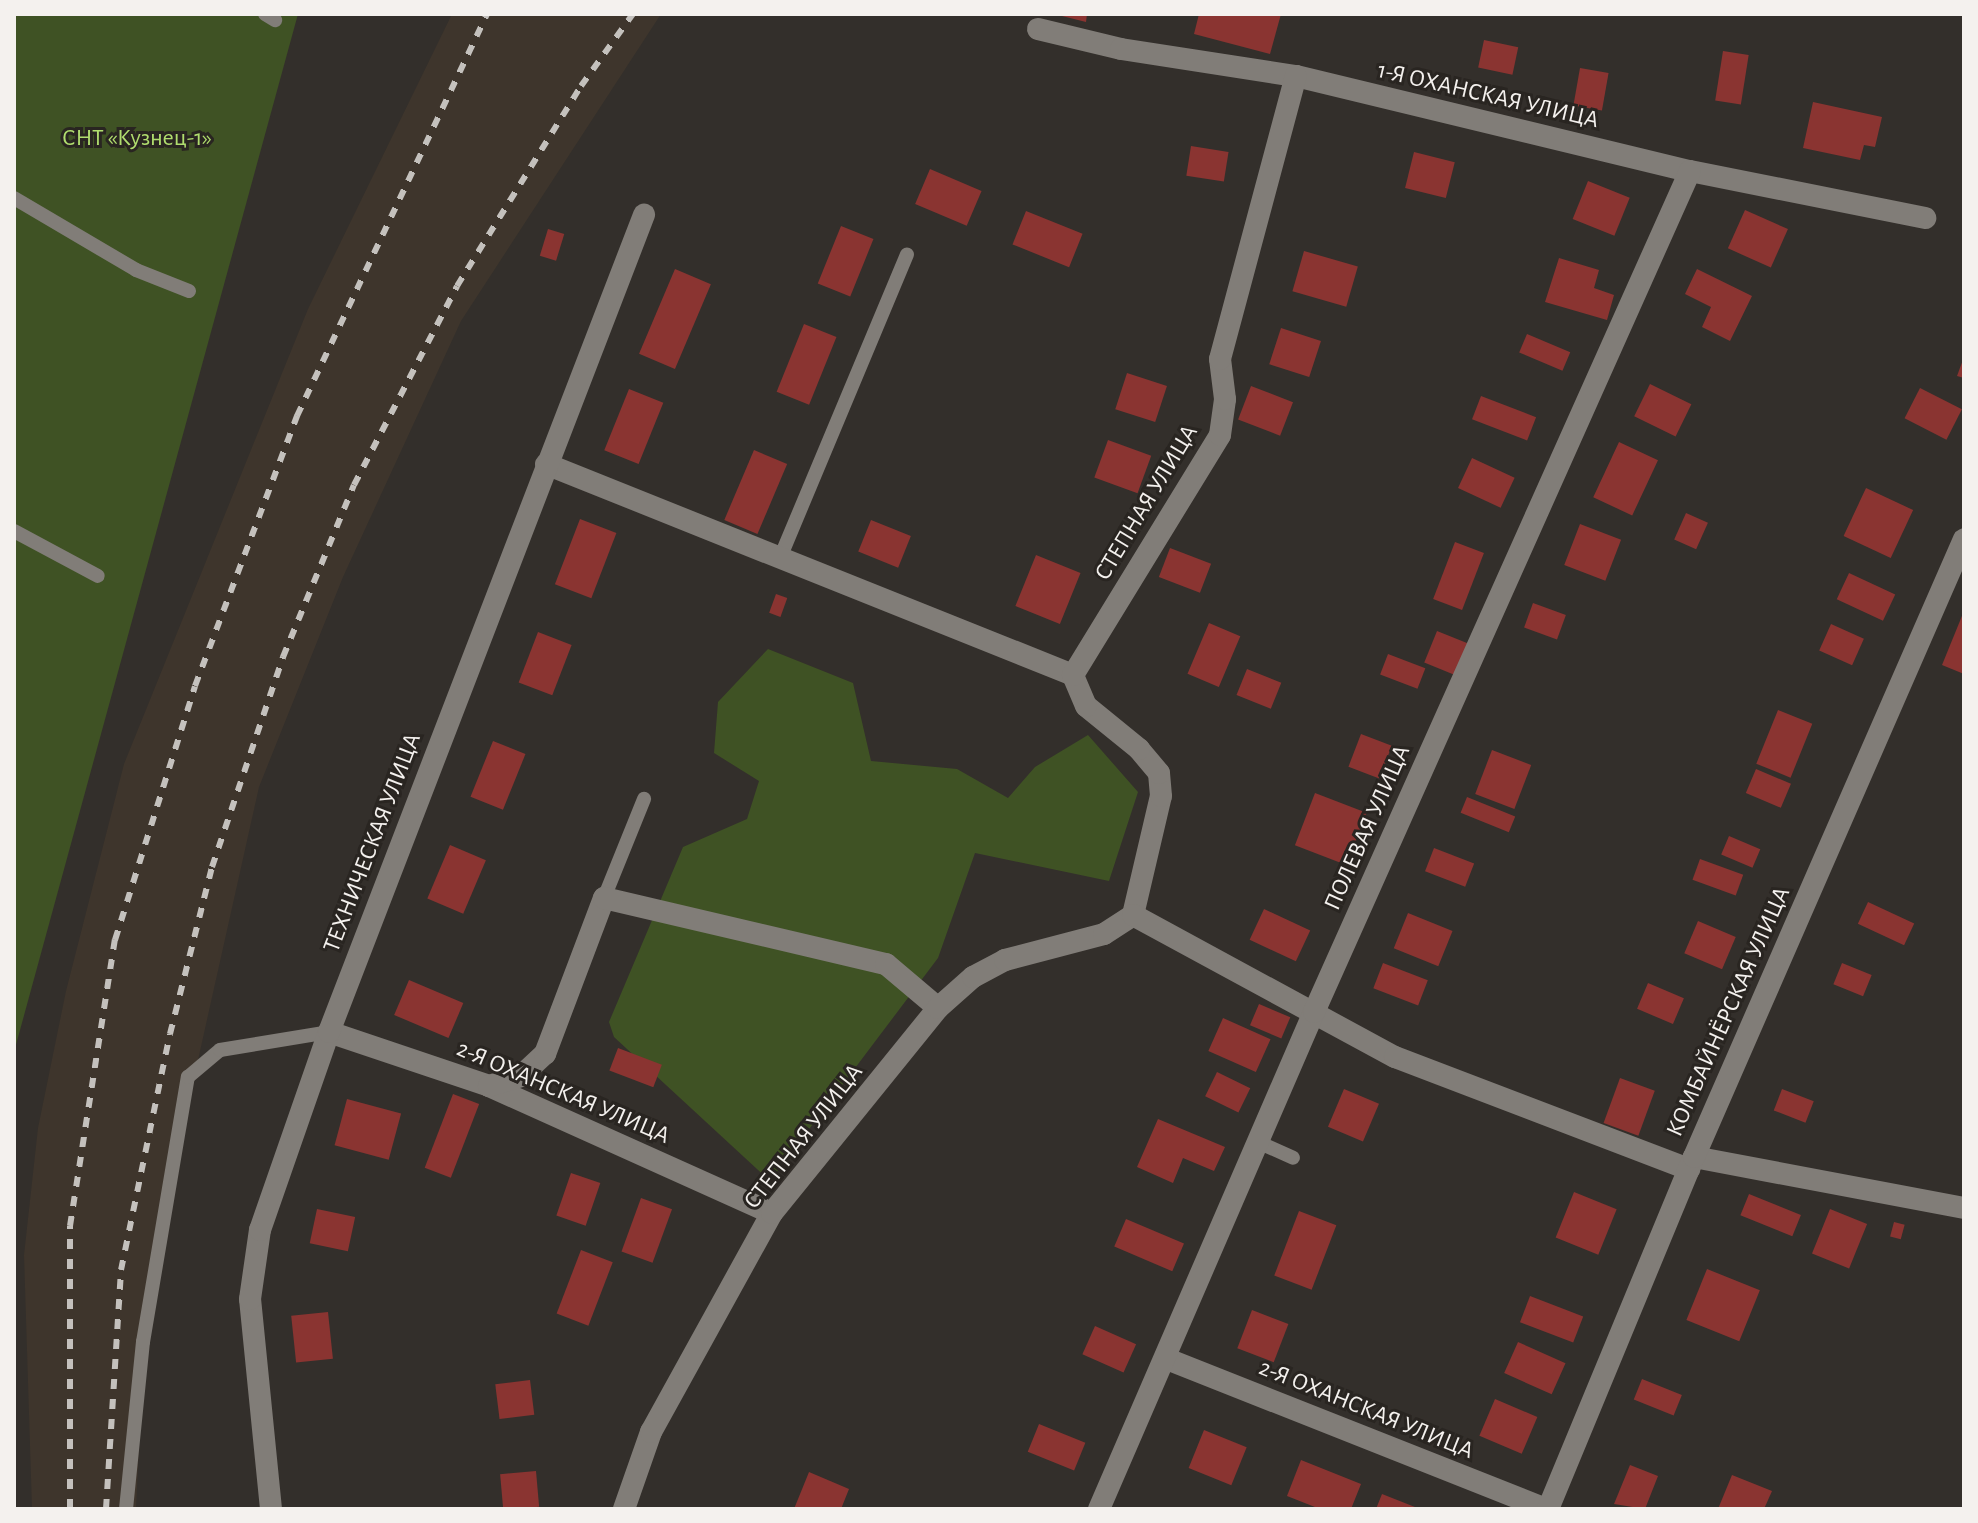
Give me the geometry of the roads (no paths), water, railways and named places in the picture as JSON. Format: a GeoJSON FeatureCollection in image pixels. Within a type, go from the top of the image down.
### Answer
{"type":"FeatureCollection","features":[{"type":"Feature","properties":{"kind":"street","name":"1-Я ОХАНСКАЯ УЛИЦА"},"geometry":{"type":"LineString","coordinates":[[1038,29],[1121,49],[1296,76],[1690,171],[1925,218]]}},
{"type":"Feature","properties":{"kind":"street","name":"СТЕПНАЯ УЛИЦА"},"geometry":{"type":"LineString","coordinates":[[1073,675],[1220,435],[1225,399],[1220,359],[1296,76]]}},
{"type":"Feature","properties":{"kind":"street","name":"ПОЛЕВАЯ УЛИЦА"},"geometry":{"type":"LineString","coordinates":[[1099,1509],[1167,1359],[1314,1012],[1690,171]]}},
{"type":"Feature","properties":{"kind":"street","name":"ТЕХНИЧЕСКАЯ УЛИЦА"},"geometry":{"type":"LineString","coordinates":[[271,1509],[250,1299],[260,1230],[329,1032],[644,215]]}},
{"type":"Feature","properties":{"kind":"street"},"geometry":{"type":"LineString","coordinates":[[546,464],[1073,675],[1086,706],[1139,749],[1159,773],[1161,796],[1133,915],[1395,1057],[1692,1163],[1964,1208]]}},
{"type":"Feature","properties":{"kind":"street","name":"КОМБАЙНЁРСКАЯ УЛИЦА"},"geometry":{"type":"LineString","coordinates":[[1547,1509],[1692,1163],[1964,539]]}},
{"type":"Feature","properties":{"kind":"street"},"geometry":{"type":"LineString","coordinates":[[489,1086],[521,1076],[545,1054],[604,898],[886,964],[938,1008]]}},
{"type":"Feature","properties":{"kind":"street","name":"СТЕПНАЯ УЛИЦА"},"geometry":{"type":"LineString","coordinates":[[624,1509],[651,1432],[772,1213],[938,1008],[973,977],[1005,960],[1104,934],[1133,915]]}},
{"type":"Feature","properties":{"kind":"street","name":"2-Я ОХАНСКАЯ УЛИЦА"},"geometry":{"type":"LineString","coordinates":[[329,1032],[489,1086],[772,1213]]}},
{"type":"Feature","properties":{"kind":"street","name":"2-Я ОХАНСКАЯ УЛИЦА"},"geometry":{"type":"LineString","coordinates":[[1167,1359],[1547,1509]]}},
{"type":"Feature","properties":{"kind":"lane"},"geometry":{"type":"LineString","coordinates":[[14,198],[136,270],[189,291]]}},
{"type":"Feature","properties":{"kind":"lane"},"geometry":{"type":"LineString","coordinates":[[780,558],[907,255]]}},
{"type":"Feature","properties":{"kind":"lane"},"geometry":{"type":"LineString","coordinates":[[14,531],[98,576]]}},
{"type":"Feature","properties":{"kind":"lane"},"geometry":{"type":"LineString","coordinates":[[604,898],[644,799]]}},
{"type":"Feature","properties":{"kind":"lane"},"geometry":{"type":"LineString","coordinates":[[126,1509],[143,1342],[188,1077],[220,1050],[329,1032]]}},
{"type":"Feature","properties":{"kind":"lane"},"geometry":{"type":"LineString","coordinates":[[1260,1143],[1293,1158]]}},
{"type":"Feature","properties":{"kind":"railway"},"geometry":{"type":"LineString","coordinates":[[70,1509],[70,1226],[115,940],[195,686],[297,416],[487,14]]}},
{"type":"Feature","properties":{"kind":"railway"},"geometry":{"type":"LineString","coordinates":[[106,1509],[121,1270],[170,1034],[212,867],[283,657],[354,485],[457,286],[581,86],[633,14]]}},
{"type":"Feature","properties":{"kind":"park label","name":"СНТ «Кузнец-1»"},"geometry":{"type":"Point","coordinates":[137,139]}}]}
